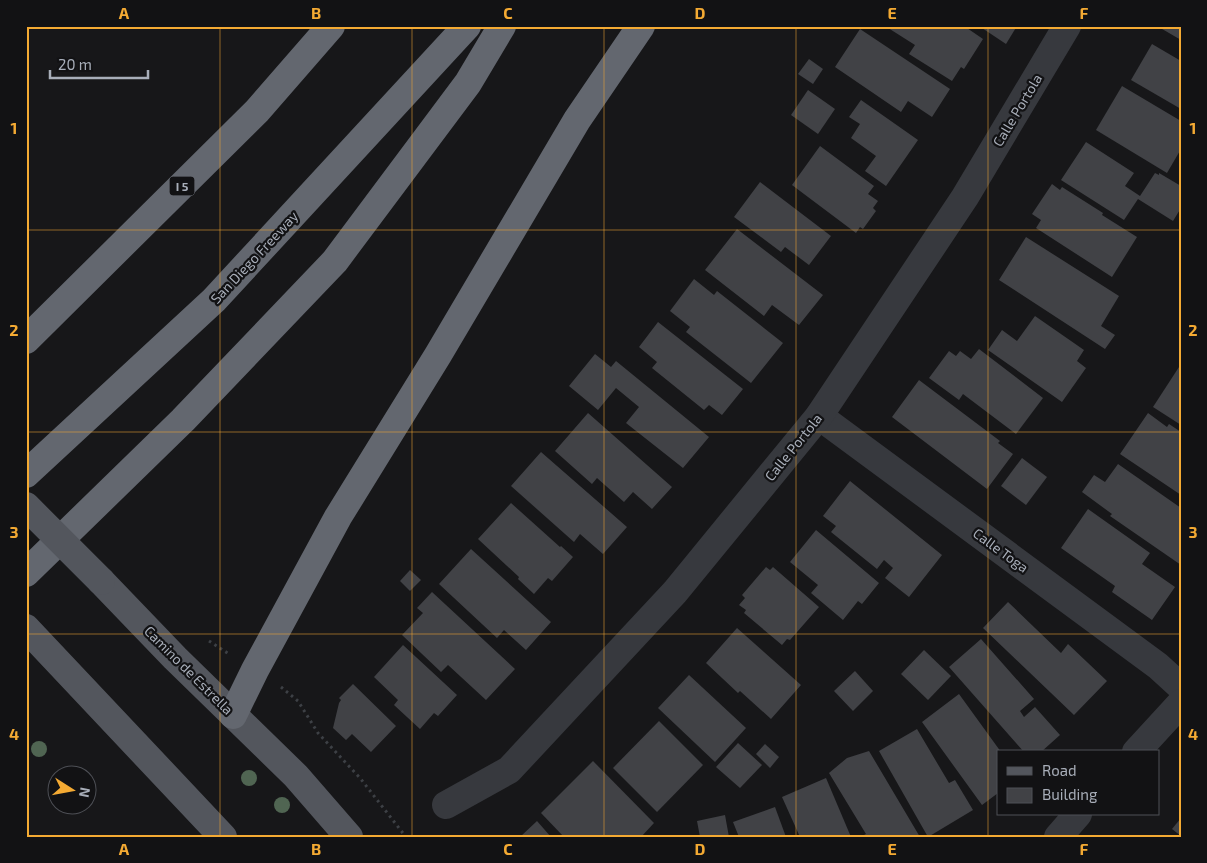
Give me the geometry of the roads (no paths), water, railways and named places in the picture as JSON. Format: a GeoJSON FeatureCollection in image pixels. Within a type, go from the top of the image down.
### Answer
{"type":"FeatureCollection","features":[{"type":"Feature","properties":{"kind":"highway","name":"I 5"},"geometry":{"type":"LineString","coordinates":[[26,340],[257,111],[331,26]]}},
{"type":"Feature","properties":{"kind":"highway","name":"San Diego Freeway"},"geometry":{"type":"LineString","coordinates":[[26,474],[214,300],[467,26]]}},
{"type":"Feature","properties":{"kind":"highway"},"geometry":{"type":"LineString","coordinates":[[26,573],[183,420],[335,261],[468,83],[502,26]]}},
{"type":"Feature","properties":{"kind":"highway"},"geometry":{"type":"LineString","coordinates":[[233,715],[255,670],[338,517],[438,355],[577,120],[640,26]]}},
{"type":"Feature","properties":{"kind":"main road","name":"Camino de Estrella"},"geometry":{"type":"LineString","coordinates":[[26,506],[296,776],[349,837]]}},
{"type":"Feature","properties":{"kind":"main road"},"geometry":{"type":"LineString","coordinates":[[34,636],[223,837]]}},
{"type":"Feature","properties":{"kind":"street","name":"Calle Portola"},"geometry":{"type":"LineString","coordinates":[[446,806],[509,770],[675,592],[819,416],[965,197],[1068,26]]}},
{"type":"Feature","properties":{"kind":"street","name":"Calle Toga"},"geometry":{"type":"LineString","coordinates":[[819,416],[1158,666],[1181,686]]}},
{"type":"Feature","properties":{"kind":"street"},"geometry":{"type":"LineString","coordinates":[[1138,750],[1181,704]]}},
{"type":"Feature","properties":{"kind":"street"},"geometry":{"type":"LineString","coordinates":[[1058,837],[1076,816]]}}]}
